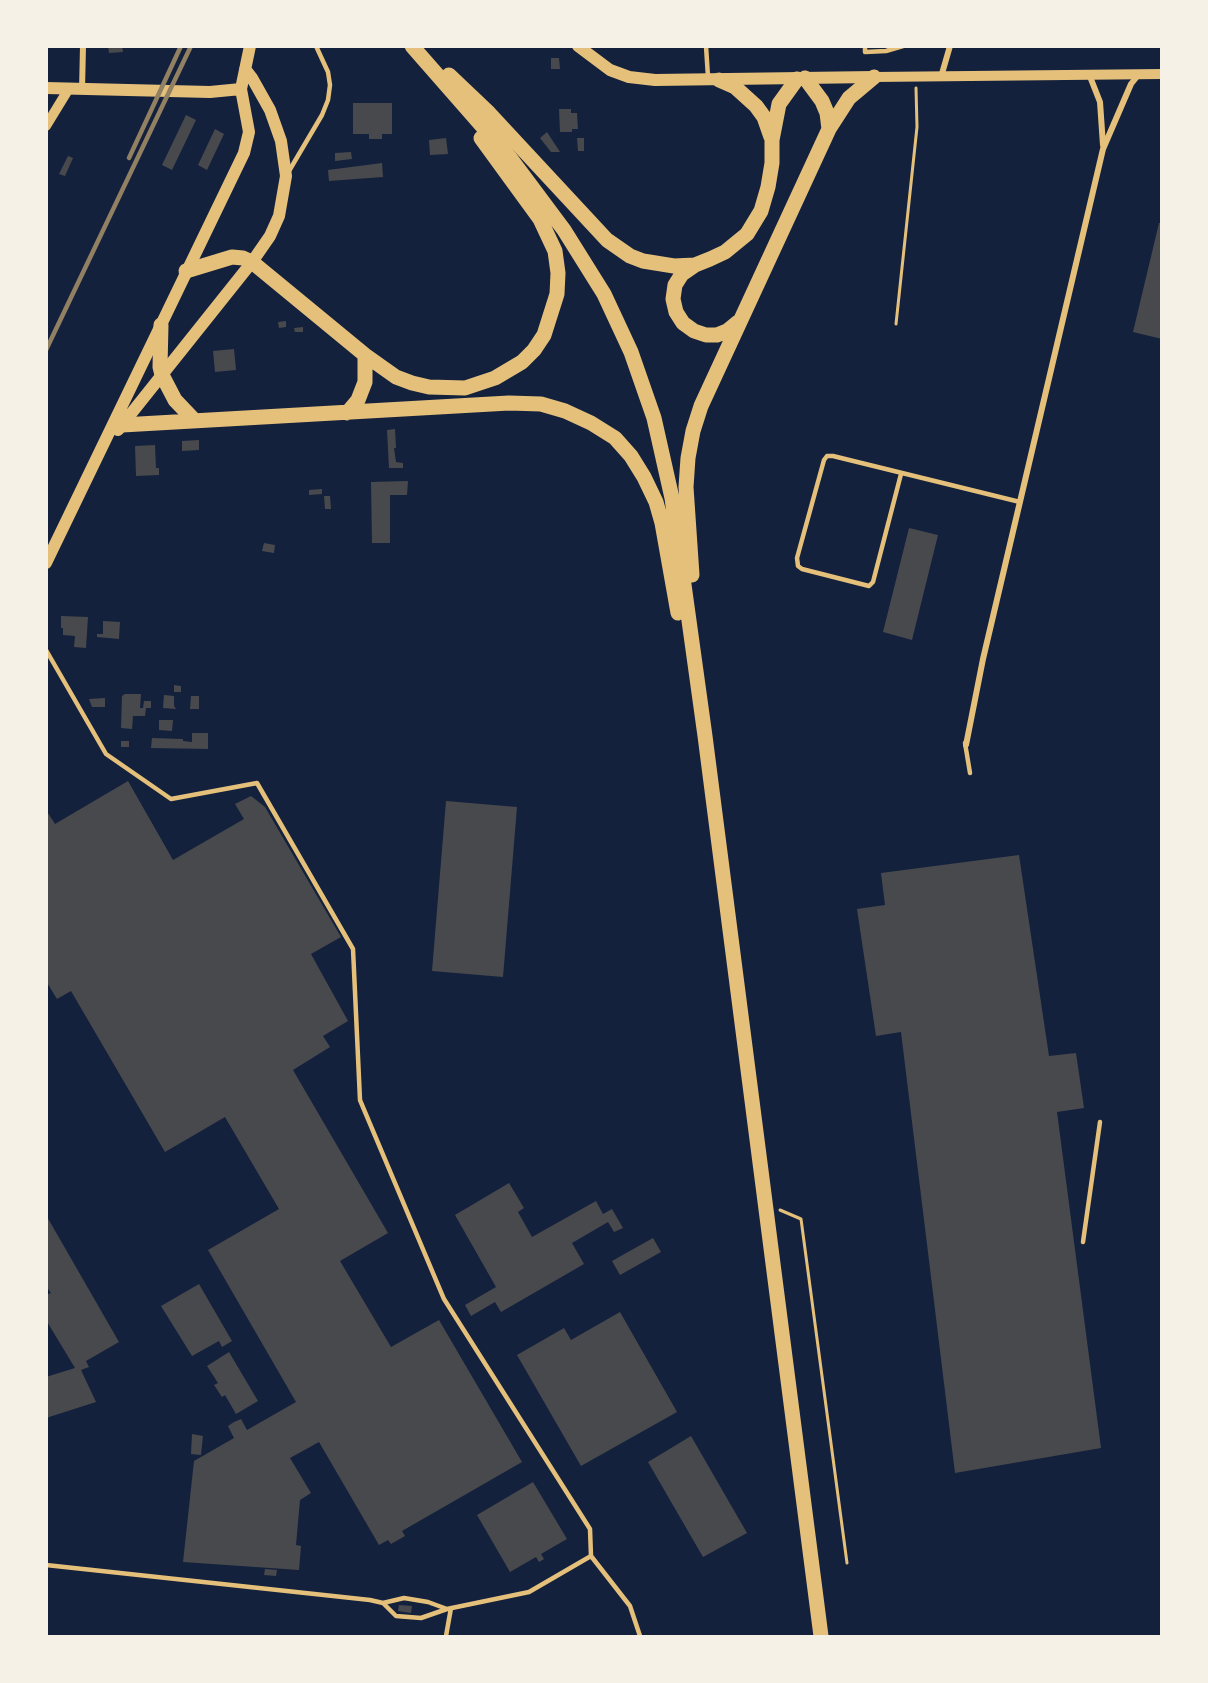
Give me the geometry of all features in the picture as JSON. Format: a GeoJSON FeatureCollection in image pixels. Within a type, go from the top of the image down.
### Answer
{"type":"FeatureCollection","features":[{"type":"Feature","properties":{"kind":"main road"},"geometry":{"type":"LineString","coordinates":[[46,563],[247,143],[248,121],[241,89],[250,46]]}},
{"type":"Feature","properties":{"kind":"main road"},"geometry":{"type":"LineString","coordinates":[[412,46],[489,113],[607,240],[630,256],[643,261],[674,266],[695,265]]}},
{"type":"Feature","properties":{"kind":"main road"},"geometry":{"type":"LineString","coordinates":[[578,46],[610,70],[655,80],[874,77]]}},
{"type":"Feature","properties":{"kind":"main road"},"geometry":{"type":"LineString","coordinates":[[186,272],[232,257],[252,262],[364,356],[396,377],[429,387],[465,388],[481,384],[522,362],[534,350],[544,334],[557,294],[558,273],[555,251],[540,219],[420,52]]}},
{"type":"Feature","properties":{"kind":"main road"},"geometry":{"type":"LineString","coordinates":[[420,52],[511,159],[564,230],[604,294],[631,352],[654,418],[672,498],[705,736],[821,1636]]}},
{"type":"Feature","properties":{"kind":"main road"},"geometry":{"type":"LineString","coordinates":[[97,460],[122,425],[252,262],[270,236],[279,216],[286,176],[281,141],[270,110],[245,69]]}},
{"type":"Feature","properties":{"kind":"main road"},"geometry":{"type":"LineString","coordinates":[[705,736],[687,514],[688,458],[701,406],[829,129],[849,98],[874,77]]}},
{"type":"Feature","properties":{"kind":"main road"},"geometry":{"type":"LineString","coordinates":[[801,79],[822,101],[827,112],[829,129]]}},
{"type":"Feature","properties":{"kind":"main road"},"geometry":{"type":"LineString","coordinates":[[741,320],[727,331],[717,334],[705,335],[694,332],[683,323],[676,312],[672,299],[675,285],[682,274],[695,265],[725,252],[747,234],[752,226],[761,211],[768,187],[772,163],[772,140],[779,104],[801,79]]}},
{"type":"Feature","properties":{"kind":"main road"},"geometry":{"type":"LineString","coordinates":[[713,80],[735,87],[756,106],[769,128],[772,140]]}},
{"type":"Feature","properties":{"kind":"main road"},"geometry":{"type":"LineString","coordinates":[[46,88],[210,92],[241,89]]}},
{"type":"Feature","properties":{"kind":"main road"},"geometry":{"type":"LineString","coordinates":[[161,325],[159,367],[175,400],[195,421]]}},
{"type":"Feature","properties":{"kind":"main road"},"geometry":{"type":"LineString","coordinates":[[347,413],[358,400],[365,382],[367,372],[364,356]]}},
{"type":"Feature","properties":{"kind":"main road"},"geometry":{"type":"LineString","coordinates":[[122,425],[509,403],[541,404],[565,411],[615,438],[631,456],[644,477],[656,502],[662,523],[716,826]]}},
{"type":"Feature","properties":{"kind":"street"},"geometry":{"type":"LineString","coordinates":[[82,90],[83,46]]}},
{"type":"Feature","properties":{"kind":"street"},"geometry":{"type":"LineString","coordinates":[[940,76],[950,46]]}},
{"type":"Feature","properties":{"kind":"street"},"geometry":{"type":"LineString","coordinates":[[965,741],[1103,149],[1131,84],[1139,73]]}},
{"type":"Feature","properties":{"kind":"street"},"geometry":{"type":"LineString","coordinates":[[1089,74],[1100,102],[1103,149]]}},
{"type":"Feature","properties":{"kind":"street"},"geometry":{"type":"LineString","coordinates":[[874,77],[1161,74]]}},
{"type":"Feature","properties":{"kind":"street"},"geometry":{"type":"LineString","coordinates":[[46,126],[68,90]]}},
{"type":"Feature","properties":{"kind":"lane"},"geometry":{"type":"LineString","coordinates":[[286,176],[322,115],[328,100],[330,85],[328,72],[316,46]]}},
{"type":"Feature","properties":{"kind":"lane"},"geometry":{"type":"LineString","coordinates":[[706,46],[713,80]]}},
{"type":"Feature","properties":{"kind":"lane"},"geometry":{"type":"LineString","coordinates":[[865,46],[865,52],[886,51],[903,46]]}},
{"type":"Feature","properties":{"kind":"lane"},"geometry":{"type":"LineString","coordinates":[[901,474],[873,582],[869,586],[802,569],[798,566],[797,558],[827,456],[1020,502]]}},
{"type":"Feature","properties":{"kind":"lane"},"geometry":{"type":"LineString","coordinates":[[46,650],[106,754],[171,800],[257,783],[353,949],[360,1100],[444,1299],[590,1529],[591,1556],[630,1606],[640,1636]]}},
{"type":"Feature","properties":{"kind":"lane"},"geometry":{"type":"LineString","coordinates":[[965,741],[970,773]]}},
{"type":"Feature","properties":{"kind":"lane"},"geometry":{"type":"LineString","coordinates":[[1083,1242],[1100,1122]]}},
{"type":"Feature","properties":{"kind":"lane"},"geometry":{"type":"LineString","coordinates":[[383,1603],[396,1616],[421,1618],[449,1608],[529,1592],[591,1556]]}},
{"type":"Feature","properties":{"kind":"lane"},"geometry":{"type":"LineString","coordinates":[[46,1565],[383,1603],[404,1598],[449,1608]]}},
{"type":"Feature","properties":{"kind":"lane"},"geometry":{"type":"LineString","coordinates":[[446,1636],[449,1608]]}},
{"type":"Feature","properties":{"kind":"path"},"geometry":{"type":"LineString","coordinates":[[896,324],[917,127],[916,77]]}},
{"type":"Feature","properties":{"kind":"path"},"geometry":{"type":"LineString","coordinates":[[764,1203],[801,1219],[847,1563]]}},
{"type":"Feature","properties":{"kind":"building"},"geometry":{"type":"Polygon","coordinates":[[[108,46],[122,46],[123,52],[109,53],[108,46]]]}},
{"type":"Feature","properties":{"kind":"building"},"geometry":{"type":"Polygon","coordinates":[[[551,58],[559,58],[560,69],[551,69],[551,58]]]}},
{"type":"Feature","properties":{"kind":"building"},"geometry":{"type":"Polygon","coordinates":[[[353,103],[392,103],[392,134],[382,134],[382,139],[369,139],[369,134],[353,134],[353,103]]]}},
{"type":"Feature","properties":{"kind":"building"},"geometry":{"type":"Polygon","coordinates":[[[559,109],[571,109],[571,113],[577,113],[578,129],[572,129],[572,132],[560,132],[559,109]]]}},
{"type":"Feature","properties":{"kind":"building"},"geometry":{"type":"Polygon","coordinates":[[[186,115],[196,120],[172,170],[162,165],[186,115]]]}},
{"type":"Feature","properties":{"kind":"building"},"geometry":{"type":"Polygon","coordinates":[[[215,129],[224,134],[207,170],[198,165],[215,129]]]}},
{"type":"Feature","properties":{"kind":"building"},"geometry":{"type":"Polygon","coordinates":[[[547,132],[560,152],[551,152],[540,138],[547,132]]]}},
{"type":"Feature","properties":{"kind":"building"},"geometry":{"type":"Polygon","coordinates":[[[446,138],[448,154],[430,155],[429,140],[446,138]]]}},
{"type":"Feature","properties":{"kind":"building"},"geometry":{"type":"Polygon","coordinates":[[[577,138],[584,138],[584,151],[578,151],[577,138]]]}},
{"type":"Feature","properties":{"kind":"building"},"geometry":{"type":"Polygon","coordinates":[[[351,152],[352,159],[335,161],[335,153],[351,152]]]}},
{"type":"Feature","properties":{"kind":"building"},"geometry":{"type":"Polygon","coordinates":[[[68,156],[73,158],[65,176],[59,174],[68,156]]]}},
{"type":"Feature","properties":{"kind":"building"},"geometry":{"type":"Polygon","coordinates":[[[382,163],[383,177],[329,181],[328,170],[382,163]]]}},
{"type":"Feature","properties":{"kind":"building"},"geometry":{"type":"Polygon","coordinates":[[[1159,223],[1162,223],[1162,339],[1133,332],[1159,223]]]}},
{"type":"Feature","properties":{"kind":"building"},"geometry":{"type":"Polygon","coordinates":[[[286,321],[286,327],[279,328],[278,322],[286,321]]]}},
{"type":"Feature","properties":{"kind":"building"},"geometry":{"type":"Polygon","coordinates":[[[303,327],[303,332],[295,332],[294,328],[303,327]]]}},
{"type":"Feature","properties":{"kind":"building"},"geometry":{"type":"Polygon","coordinates":[[[234,349],[236,370],[215,372],[213,351],[234,349]]]}},
{"type":"Feature","properties":{"kind":"building"},"geometry":{"type":"Polygon","coordinates":[[[395,429],[396,462],[403,463],[403,468],[389,468],[387,430],[395,429]]]}},
{"type":"Feature","properties":{"kind":"building"},"geometry":{"type":"Polygon","coordinates":[[[199,440],[199,450],[182,451],[182,441],[199,440]]]}},
{"type":"Feature","properties":{"kind":"building"},"geometry":{"type":"Polygon","coordinates":[[[155,445],[156,468],[159,468],[159,475],[136,476],[135,446],[155,445]]]}},
{"type":"Feature","properties":{"kind":"building"},"geometry":{"type":"Polygon","coordinates":[[[408,481],[407,495],[390,495],[390,543],[372,543],[371,482],[408,481]]]}},
{"type":"Feature","properties":{"kind":"building"},"geometry":{"type":"Polygon","coordinates":[[[322,489],[322,494],[309,495],[309,490],[322,489]]]}},
{"type":"Feature","properties":{"kind":"building"},"geometry":{"type":"Polygon","coordinates":[[[324,496],[330,496],[331,509],[325,509],[324,496]]]}},
{"type":"Feature","properties":{"kind":"building"},"geometry":{"type":"Polygon","coordinates":[[[909,528],[938,535],[912,640],[883,632],[909,528]]]}},
{"type":"Feature","properties":{"kind":"building"},"geometry":{"type":"Polygon","coordinates":[[[264,543],[275,545],[274,553],[262,551],[264,543]]]}},
{"type":"Feature","properties":{"kind":"building"},"geometry":{"type":"Polygon","coordinates":[[[61,616],[88,617],[86,648],[74,647],[75,636],[63,635],[61,616]]]}},
{"type":"Feature","properties":{"kind":"building"},"geometry":{"type":"Polygon","coordinates":[[[103,621],[120,622],[119,639],[97,637],[97,634],[103,634],[103,621]]]}},
{"type":"Feature","properties":{"kind":"building"},"geometry":{"type":"Polygon","coordinates":[[[174,685],[181,686],[181,692],[174,692],[174,685]]]}},
{"type":"Feature","properties":{"kind":"building"},"geometry":{"type":"Polygon","coordinates":[[[141,694],[140,708],[146,708],[145,716],[133,716],[132,729],[121,728],[122,696],[141,694]]]}},
{"type":"Feature","properties":{"kind":"building"},"geometry":{"type":"Polygon","coordinates":[[[164,695],[174,696],[176,709],[163,708],[164,695]]]}},
{"type":"Feature","properties":{"kind":"building"},"geometry":{"type":"Polygon","coordinates":[[[191,696],[199,696],[199,709],[190,709],[191,696]]]}},
{"type":"Feature","properties":{"kind":"building"},"geometry":{"type":"Polygon","coordinates":[[[105,698],[105,707],[92,707],[89,699],[105,698]]]}},
{"type":"Feature","properties":{"kind":"building"},"geometry":{"type":"Polygon","coordinates":[[[144,701],[151,701],[151,708],[143,708],[144,701]]]}},
{"type":"Feature","properties":{"kind":"building"},"geometry":{"type":"Polygon","coordinates":[[[159,720],[173,720],[172,731],[159,730],[159,720]]]}},
{"type":"Feature","properties":{"kind":"building"},"geometry":{"type":"Polygon","coordinates":[[[192,733],[208,733],[208,749],[151,748],[152,738],[183,739],[183,741],[192,742],[192,733]]]}},
{"type":"Feature","properties":{"kind":"building"},"geometry":{"type":"Polygon","coordinates":[[[121,741],[129,741],[129,747],[121,747],[121,741]]]}},
{"type":"Feature","properties":{"kind":"building"},"geometry":{"type":"Polygon","coordinates":[[[128,781],[173,860],[244,819],[235,804],[251,796],[265,807],[341,937],[311,954],[348,1021],[323,1036],[330,1047],[293,1070],[388,1233],[340,1261],[391,1347],[439,1320],[522,1462],[402,1531],[405,1536],[391,1544],[388,1540],[379,1545],[319,1442],[290,1458],[311,1493],[300,1500],[296,1545],[301,1546],[299,1570],[183,1562],[194,1461],[234,1438],[228,1426],[234,1422],[241,1419],[247,1430],[296,1402],[208,1250],[279,1209],[225,1117],[165,1152],[71,991],[57,999],[46,981],[46,810],[55,824],[128,781]]]}},
{"type":"Feature","properties":{"kind":"building"},"geometry":{"type":"Polygon","coordinates":[[[446,801],[517,807],[503,977],[432,971],[446,801]]]}},
{"type":"Feature","properties":{"kind":"building"},"geometry":{"type":"Polygon","coordinates":[[[1019,855],[1049,1056],[1076,1053],[1084,1108],[1057,1112],[1101,1448],[955,1473],[901,1032],[876,1036],[857,909],[885,905],[881,873],[1019,855]]]}},
{"type":"Feature","properties":{"kind":"building"},"geometry":{"type":"Polygon","coordinates":[[[509,1183],[524,1208],[518,1212],[532,1237],[596,1201],[603,1214],[612,1209],[623,1228],[614,1232],[608,1222],[572,1243],[584,1264],[501,1312],[495,1302],[471,1316],[465,1305],[496,1287],[455,1215],[509,1183]]]}},
{"type":"Feature","properties":{"kind":"building"},"geometry":{"type":"Polygon","coordinates":[[[46,1215],[119,1342],[86,1361],[89,1367],[81,1370],[96,1402],[46,1418],[46,1377],[75,1368],[46,1320],[46,1295],[51,1293],[46,1286],[46,1215]]]}},
{"type":"Feature","properties":{"kind":"building"},"geometry":{"type":"Polygon","coordinates":[[[653,1238],[661,1252],[620,1275],[612,1261],[653,1238]]]}},
{"type":"Feature","properties":{"kind":"building"},"geometry":{"type":"Polygon","coordinates":[[[199,1284],[232,1341],[222,1347],[219,1341],[192,1356],[161,1306],[199,1284]]]}},
{"type":"Feature","properties":{"kind":"building"},"geometry":{"type":"Polygon","coordinates":[[[620,1312],[677,1412],[581,1466],[517,1355],[564,1328],[571,1340],[620,1312]]]}},
{"type":"Feature","properties":{"kind":"building"},"geometry":{"type":"Polygon","coordinates":[[[229,1352],[258,1401],[236,1414],[225,1395],[222,1397],[214,1385],[218,1383],[207,1366],[229,1352]]]}},
{"type":"Feature","properties":{"kind":"building"},"geometry":{"type":"Polygon","coordinates":[[[192,1434],[203,1436],[201,1455],[191,1454],[192,1434]]]}},
{"type":"Feature","properties":{"kind":"building"},"geometry":{"type":"Polygon","coordinates":[[[691,1436],[747,1533],[703,1557],[648,1462],[691,1436]]]}},
{"type":"Feature","properties":{"kind":"building"},"geometry":{"type":"Polygon","coordinates":[[[533,1482],[567,1539],[541,1554],[544,1559],[539,1562],[536,1557],[510,1572],[477,1515],[533,1482]]]}},
{"type":"Feature","properties":{"kind":"building"},"geometry":{"type":"Polygon","coordinates":[[[265,1569],[277,1570],[276,1576],[264,1575],[265,1569]]]}},
{"type":"Feature","properties":{"kind":"building"},"geometry":{"type":"Polygon","coordinates":[[[399,1605],[412,1606],[411,1613],[398,1611],[399,1605]]]}},
{"type":"Feature","properties":{"kind":"railway"},"geometry":{"type":"LineString","coordinates":[[129,158],[181,46]]}},
{"type":"Feature","properties":{"kind":"railway"},"geometry":{"type":"LineString","coordinates":[[46,350],[191,46]]}}]}
